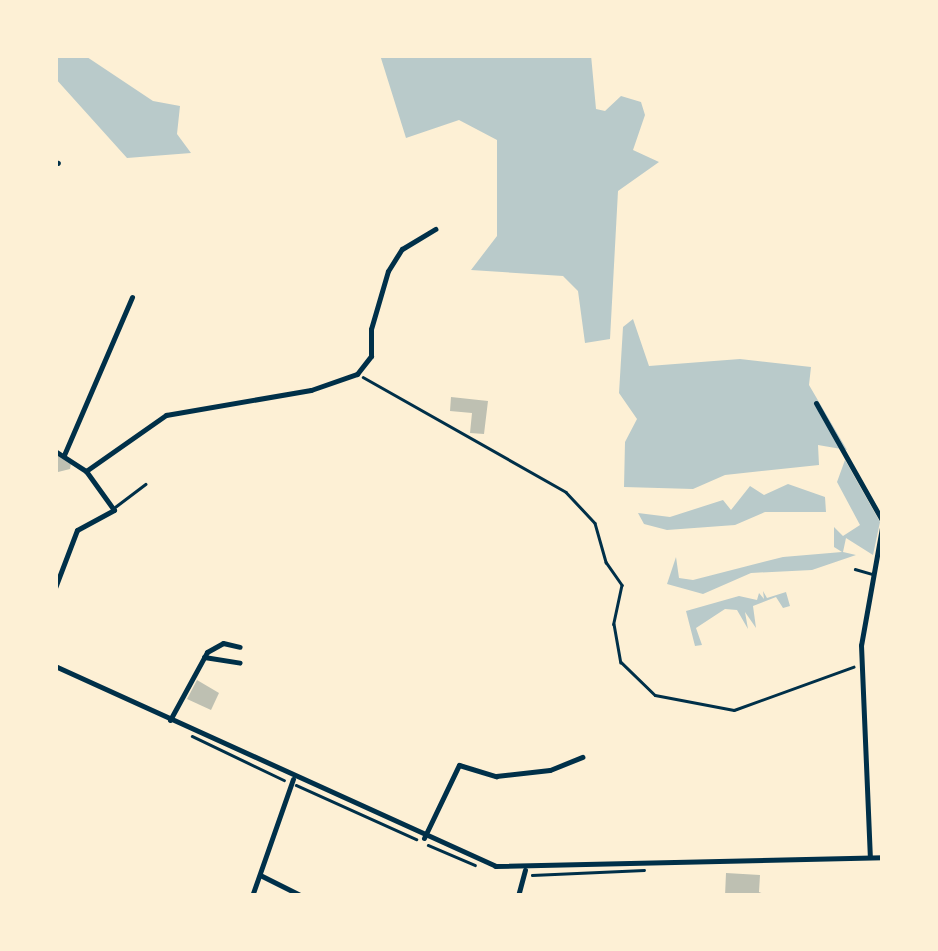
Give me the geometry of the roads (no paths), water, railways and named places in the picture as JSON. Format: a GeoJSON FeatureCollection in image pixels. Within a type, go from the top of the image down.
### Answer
{"type":"FeatureCollection","features":[{"type":"Feature","properties":{"kind":"street"},"geometry":{"type":"LineString","coordinates":[[86,472],[166,415],[311,390],[357,374],[371,356],[370,329],[388,271],[402,249],[435,228]]}},
{"type":"Feature","properties":{"kind":"street"},"geometry":{"type":"LineString","coordinates":[[64,455],[132,297]]}},
{"type":"Feature","properties":{"kind":"street"},"geometry":{"type":"LineString","coordinates":[[816,403],[883,522],[861,660],[871,860]]}},
{"type":"Feature","properties":{"kind":"street"},"geometry":{"type":"LineString","coordinates":[[55,451],[86,472],[113,508],[77,530],[55,588]]}},
{"type":"Feature","properties":{"kind":"street"},"geometry":{"type":"LineString","coordinates":[[170,720],[204,657],[222,644],[240,648]]}},
{"type":"Feature","properties":{"kind":"street"},"geometry":{"type":"LineString","coordinates":[[204,657],[240,664]]}},
{"type":"Feature","properties":{"kind":"street"},"geometry":{"type":"LineString","coordinates":[[55,666],[292,781],[470,860],[524,872],[871,860],[883,856]]}},
{"type":"Feature","properties":{"kind":"street"},"geometry":{"type":"LineString","coordinates":[[424,838],[460,765],[496,776],[550,770],[582,758]]}},
{"type":"Feature","properties":{"kind":"street"},"geometry":{"type":"LineString","coordinates":[[252,896],[292,781]]}},
{"type":"Feature","properties":{"kind":"street"},"geometry":{"type":"LineString","coordinates":[[518,896],[524,872]]}},
{"type":"Feature","properties":{"kind":"street"},"geometry":{"type":"LineString","coordinates":[[260,876],[302,896]]}},
{"type":"Feature","properties":{"kind":"lane"},"geometry":{"type":"LineString","coordinates":[[113,508],[145,484]]}},
{"type":"Feature","properties":{"kind":"lane"},"geometry":{"type":"LineString","coordinates":[[855,569],[874,574]]}}]}
